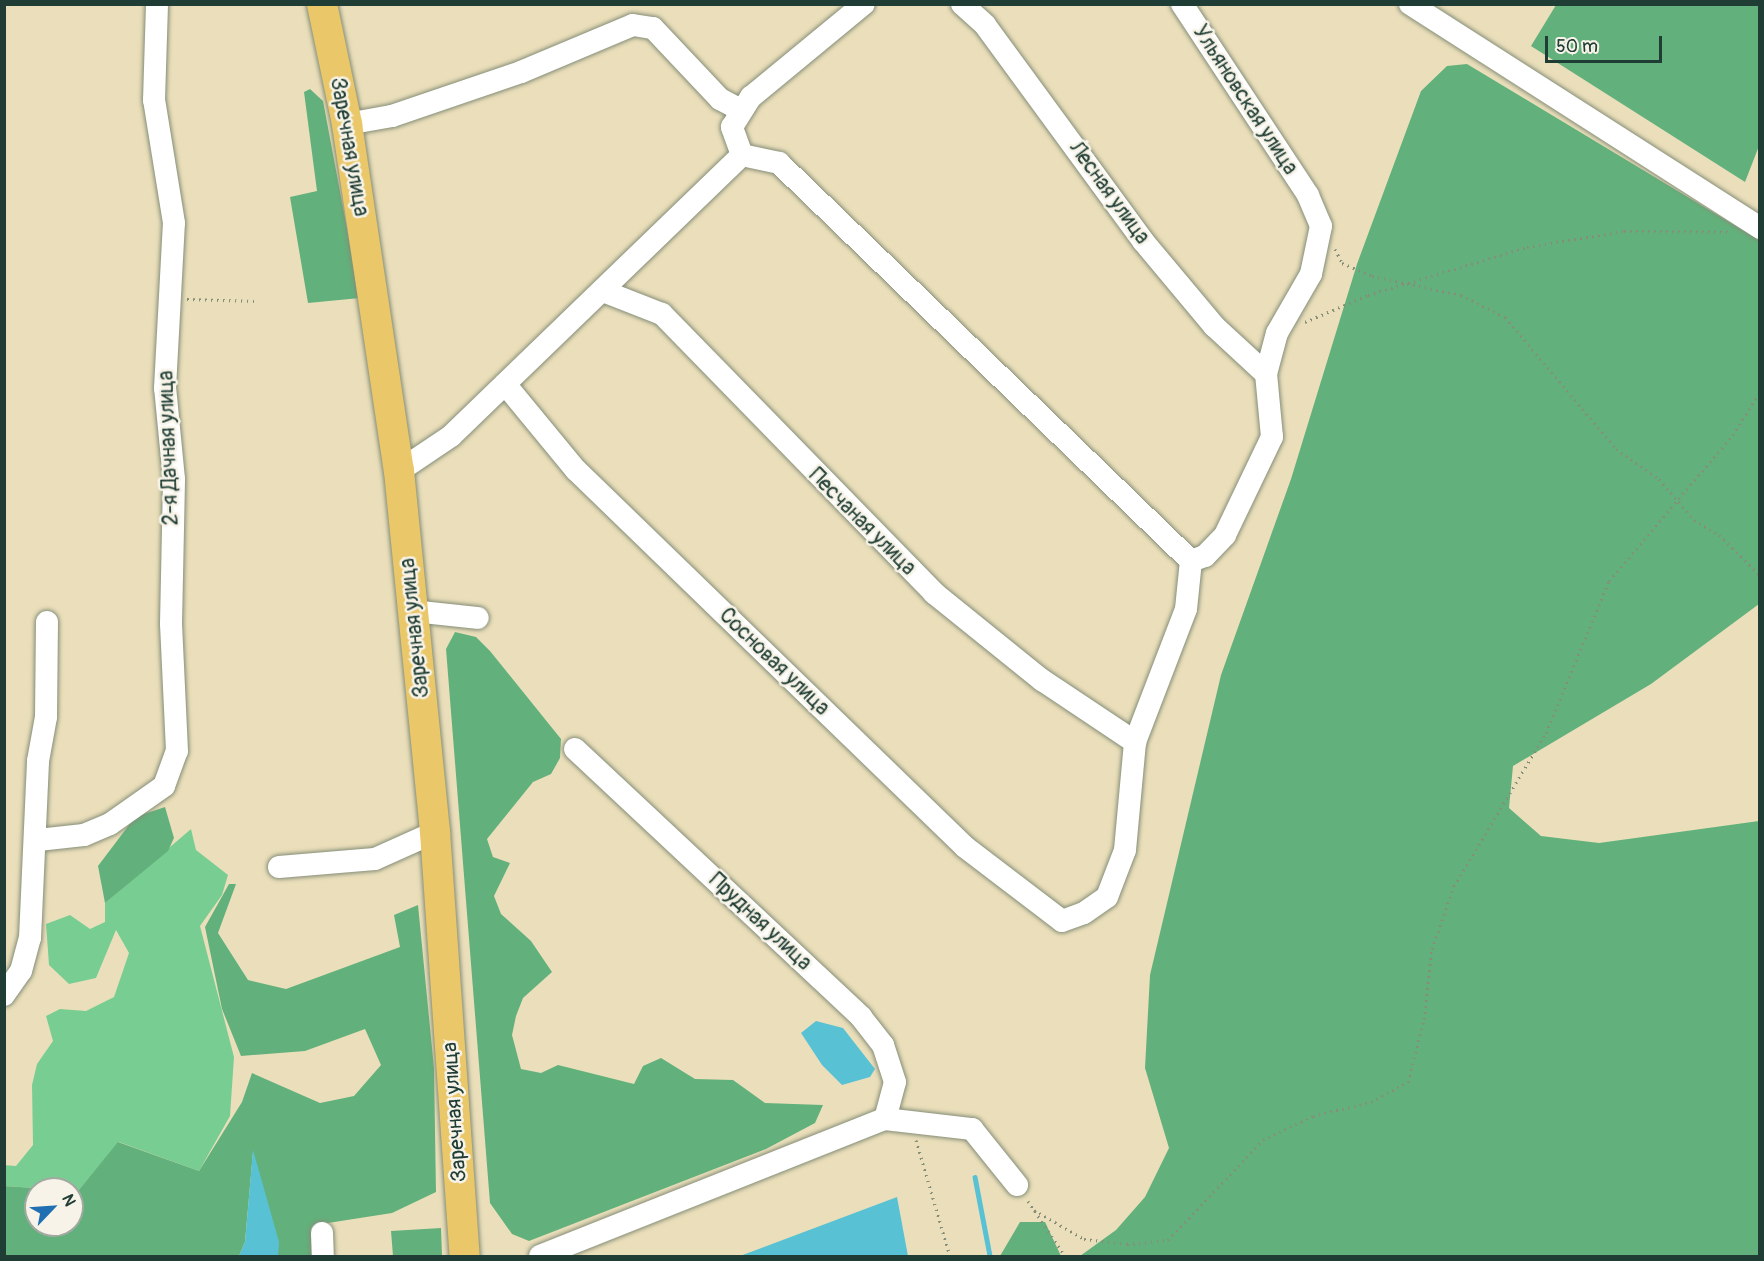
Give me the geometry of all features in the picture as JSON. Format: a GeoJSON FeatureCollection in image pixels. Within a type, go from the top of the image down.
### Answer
{"type":"FeatureCollection","features":[{"type":"Feature","properties":{"kind":"main road","name":"Заречная улица"},"geometry":{"type":"LineString","coordinates":[[322,4],[347,124],[399,471],[435,832],[465,1257]]}},
{"type":"Feature","properties":{"kind":"street","name":"2-я Дачная улица"},"geometry":{"type":"LineString","coordinates":[[38,840],[96,832],[165,786],[173,772],[177,751],[171,624],[174,478],[165,388],[171,299],[173,203],[154,100],[157,4]]}},
{"type":"Feature","properties":{"kind":"street"},"geometry":{"type":"LineString","coordinates":[[742,154],[732,127],[741,110],[864,4]]}},
{"type":"Feature","properties":{"kind":"street","name":"Лесная улица"},"geometry":{"type":"LineString","coordinates":[[962,4],[992,33],[1143,241],[1214,326],[1266,374]]}},
{"type":"Feature","properties":{"kind":"street","name":"Ульяновская улица"},"geometry":{"type":"LineString","coordinates":[[1182,4],[1308,195],[1321,226]]}},
{"type":"Feature","properties":{"kind":"street"},"geometry":{"type":"LineString","coordinates":[[1410,4],[1749,231]]}},
{"type":"Feature","properties":{"kind":"street"},"geometry":{"type":"LineString","coordinates":[[347,124],[392,116],[510,76],[633,25],[653,28],[720,99],[741,110]]}},
{"type":"Feature","properties":{"kind":"street"},"geometry":{"type":"LineString","coordinates":[[399,471],[451,436],[742,154]]}},
{"type":"Feature","properties":{"kind":"street"},"geometry":{"type":"LineString","coordinates":[[742,154],[779,163],[1191,561]]}},
{"type":"Feature","properties":{"kind":"street"},"geometry":{"type":"LineString","coordinates":[[1191,561],[1205,556],[1225,535],[1272,437],[1266,374],[1277,333],[1311,274],[1321,226]]}},
{"type":"Feature","properties":{"kind":"street","name":"Песчаная улица"},"geometry":{"type":"LineString","coordinates":[[603,291],[662,314],[933,593],[1042,680],[1135,742]]}},
{"type":"Feature","properties":{"kind":"street","name":"Сосновая улица"},"geometry":{"type":"LineString","coordinates":[[505,384],[576,470],[804,693],[965,847],[1062,921],[1107,897],[1125,850],[1135,742]]}},
{"type":"Feature","properties":{"kind":"street"},"geometry":{"type":"LineString","coordinates":[[1135,742],[1186,609],[1191,561]]}},
{"type":"Feature","properties":{"kind":"street"},"geometry":{"type":"LineString","coordinates":[[413,611],[478,618]]}},
{"type":"Feature","properties":{"kind":"street"},"geometry":{"type":"LineString","coordinates":[[4,995],[21,971],[30,938],[38,840],[46,622]]}},
{"type":"Feature","properties":{"kind":"street","name":"Прудная улица"},"geometry":{"type":"LineString","coordinates":[[575,749],[861,1017],[884,1045],[895,1082],[885,1119]]}},
{"type":"Feature","properties":{"kind":"street"},"geometry":{"type":"LineString","coordinates":[[279,867],[375,858],[435,832]]}},
{"type":"Feature","properties":{"kind":"street"},"geometry":{"type":"LineString","coordinates":[[540,1257],[885,1119],[972,1129],[1017,1185]]}},
{"type":"Feature","properties":{"kind":"street"},"geometry":{"type":"LineString","coordinates":[[322,1233],[323,1257]]}},
{"type":"Feature","properties":{"kind":"path"},"geometry":{"type":"LineString","coordinates":[[1321,226],[1342,263],[1405,283],[1461,295],[1505,317],[1616,449],[1679,500],[1694,520],[1719,535],[1760,575]]}},
{"type":"Feature","properties":{"kind":"path"},"geometry":{"type":"LineString","coordinates":[[1277,333],[1405,283],[1527,247],[1624,231],[1672,227],[1749,231]]}},
{"type":"Feature","properties":{"kind":"path"},"geometry":{"type":"LineString","coordinates":[[171,299],[254,301]]}},
{"type":"Feature","properties":{"kind":"path"},"geometry":{"type":"LineString","coordinates":[[1034,1210],[1084,1239],[1127,1244],[1168,1240],[1263,1140],[1313,1116],[1371,1102],[1407,1082],[1424,1019],[1432,950],[1454,886],[1546,733],[1609,580],[1679,500],[1760,392]]}},
{"type":"Feature","properties":{"kind":"path"},"geometry":{"type":"LineString","coordinates":[[911,1122],[950,1257]]}},
{"type":"Feature","properties":{"kind":"path"},"geometry":{"type":"LineString","coordinates":[[1017,1185],[1065,1257]]}},
{"type":"Feature","properties":{"kind":"green space"},"geometry":{"type":"Polygon","coordinates":[[[1556,5],[1759,5],[1759,146],[1745,182],[1531,46],[1556,5]]]}},
{"type":"Feature","properties":{"kind":"green space"},"geometry":{"type":"Polygon","coordinates":[[[1467,64],[1759,240],[1759,604],[1651,684],[1513,766],[1509,808],[1541,836],[1599,843],[1759,821],[1759,1256],[1080,1256],[1116,1230],[1145,1197],[1169,1148],[1145,1068],[1150,975],[1221,675],[1291,479],[1357,264],[1421,91],[1447,66],[1467,64]]]}},
{"type":"Feature","properties":{"kind":"green space"},"geometry":{"type":"Polygon","coordinates":[[[310,89],[323,101],[360,298],[308,303],[290,197],[317,191],[304,92],[310,89]]]}},
{"type":"Feature","properties":{"kind":"green space"},"geometry":{"type":"Polygon","coordinates":[[[455,632],[476,637],[490,651],[561,739],[560,758],[551,774],[533,782],[487,839],[493,857],[510,863],[494,896],[501,914],[531,941],[552,972],[523,998],[516,1016],[512,1035],[521,1069],[541,1073],[558,1065],[634,1084],[643,1066],[661,1058],[695,1079],[733,1080],[765,1103],[823,1105],[815,1123],[766,1149],[529,1241],[512,1234],[490,1203],[446,649],[455,632]]]}},
{"type":"Feature","properties":{"kind":"green space"},"geometry":{"type":"Polygon","coordinates":[[[165,807],[174,838],[168,851],[105,903],[98,866],[135,817],[165,807]]]}},
{"type":"Feature","properties":{"kind":"green space"},"geometry":{"type":"Polygon","coordinates":[[[191,829],[196,850],[228,875],[222,895],[200,926],[234,1057],[230,1116],[199,1171],[119,1142],[84,1184],[84,1177],[24,1177],[24,1187],[5,1186],[4,1165],[16,1166],[33,1145],[32,1085],[37,1064],[53,1041],[46,1016],[60,1009],[86,1011],[114,997],[129,953],[116,930],[96,978],[69,984],[49,965],[46,924],[70,915],[90,929],[105,922],[105,903],[191,829]]]}},
{"type":"Feature","properties":{"kind":"green space"},"geometry":{"type":"Polygon","coordinates":[[[229,884],[236,884],[218,933],[248,980],[286,989],[400,947],[394,915],[418,905],[434,1068],[436,1192],[392,1213],[315,1225],[314,1256],[278,1256],[253,1152],[245,1242],[239,1256],[5,1256],[4,1186],[24,1187],[24,1237],[84,1237],[84,1184],[118,1142],[199,1171],[242,1102],[252,1073],[320,1103],[354,1096],[381,1065],[365,1029],[305,1051],[241,1056],[222,1009],[205,927],[229,884]]]}},
{"type":"Feature","properties":{"kind":"green space"},"geometry":{"type":"Polygon","coordinates":[[[1020,1222],[1045,1222],[1061,1256],[1000,1256],[1020,1222]]]}},
{"type":"Feature","properties":{"kind":"green space"},"geometry":{"type":"Polygon","coordinates":[[[441,1228],[442,1256],[393,1256],[391,1231],[441,1228]]]}},
{"type":"Feature","properties":{"kind":"water"},"geometry":{"type":"Polygon","coordinates":[[[816,1021],[843,1028],[875,1069],[870,1077],[842,1085],[822,1065],[801,1033],[816,1021]]]}},
{"type":"Feature","properties":{"kind":"water"},"geometry":{"type":"Polygon","coordinates":[[[253,1150],[279,1242],[278,1256],[239,1256],[245,1242],[253,1150]]]}},
{"type":"Feature","properties":{"kind":"water"},"geometry":{"type":"Polygon","coordinates":[[[897,1197],[908,1256],[740,1256],[897,1197]]]}},
{"type":"Feature","properties":{"kind":"waterway"},"geometry":{"type":"LineString","coordinates":[[975,1177],[990,1256]]}}]}
